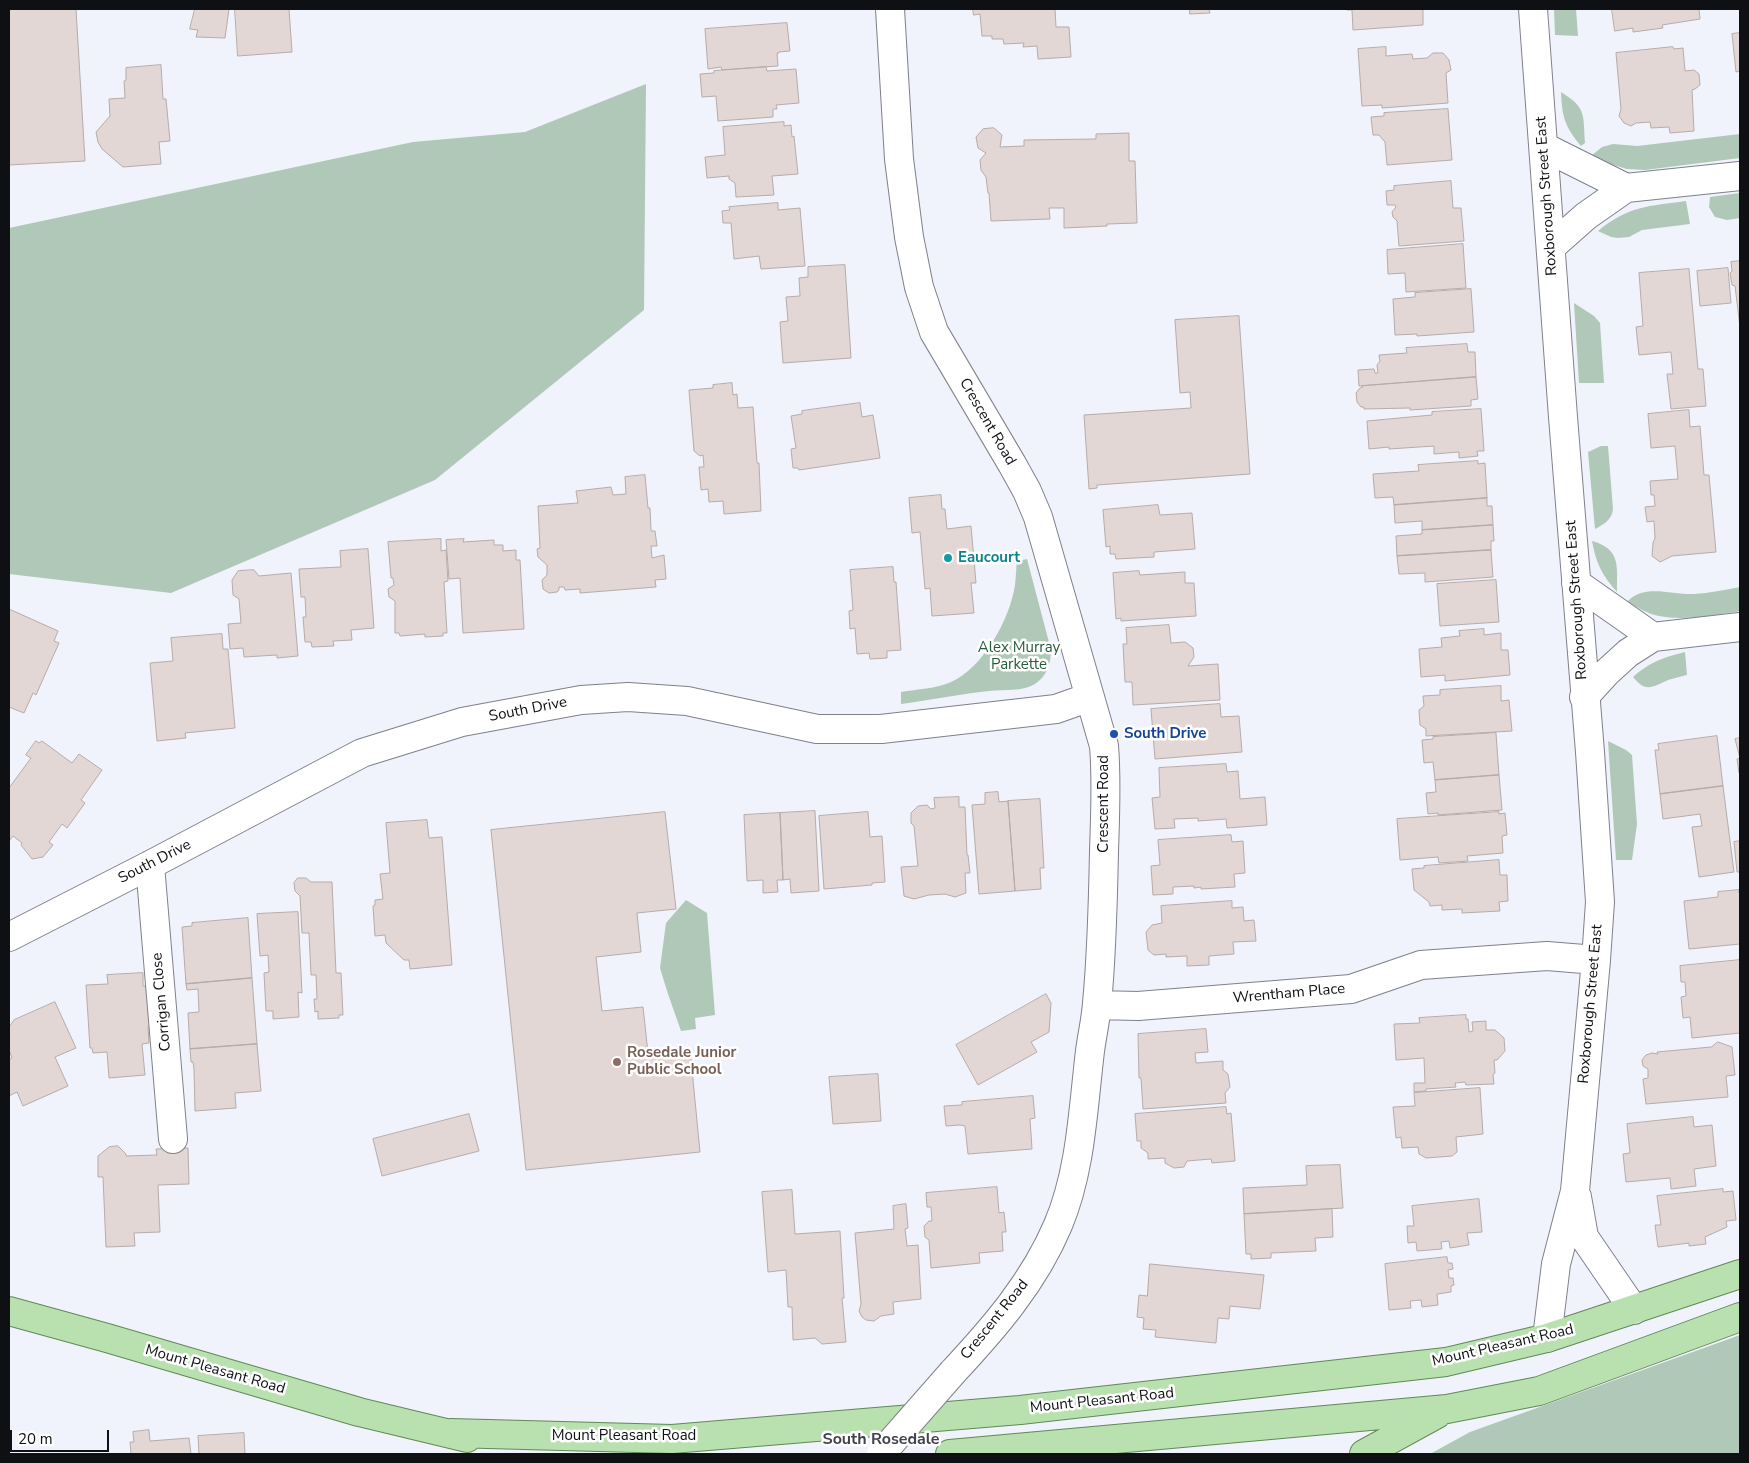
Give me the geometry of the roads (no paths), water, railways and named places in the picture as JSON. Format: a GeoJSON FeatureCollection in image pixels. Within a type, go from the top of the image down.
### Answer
{"type":"FeatureCollection","features":[{"type":"Feature","properties":{"kind":"main road","name":"Mount Pleasant Road"},"geometry":{"type":"LineString","coordinates":[[451,1433],[672,1439],[1020,1410],[1446,1362],[1547,1338],[1740,1274]]}},
{"type":"Feature","properties":{"kind":"main road","name":"Mount Pleasant Road"},"geometry":{"type":"LineString","coordinates":[[9,1311],[359,1412],[451,1433],[520,1454]]}},
{"type":"Feature","properties":{"kind":"main road"},"geometry":{"type":"LineString","coordinates":[[950,1454],[1448,1409],[1539,1391],[1740,1317]]}},
{"type":"Feature","properties":{"kind":"main road"},"geometry":{"type":"LineString","coordinates":[[1364,1454],[1448,1409]]}},
{"type":"Feature","properties":{"kind":"street","name":"Crescent Road"},"geometry":{"type":"LineString","coordinates":[[881,1454],[1003,1316],[1022,1290],[1042,1257],[1058,1225],[1069,1192],[1076,1164],[1097,1005],[1103,897],[1106,769],[1104,746],[1038,517],[1027,491],[1012,464],[934,332],[918,287],[909,237],[899,159],[890,9]]}},
{"type":"Feature","properties":{"kind":"street","name":"Roxborough Street East"},"geometry":{"type":"LineString","coordinates":[[1533,9],[1600,902],[1575,1191],[1556,1264],[1547,1338]]}},
{"type":"Feature","properties":{"kind":"street"},"geometry":{"type":"LineString","coordinates":[[1544,147],[1626,188]]}},
{"type":"Feature","properties":{"kind":"street"},"geometry":{"type":"LineString","coordinates":[[1551,247],[1586,216],[1626,188],[1740,176]]}},
{"type":"Feature","properties":{"kind":"street"},"geometry":{"type":"LineString","coordinates":[[1576,583],[1653,637]]}},
{"type":"Feature","properties":{"kind":"street"},"geometry":{"type":"LineString","coordinates":[[1584,697],[1628,653],[1653,637],[1740,627]]}},
{"type":"Feature","properties":{"kind":"street","name":"South Drive"},"geometry":{"type":"LineString","coordinates":[[9,937],[362,754],[462,722],[572,702],[628,697],[687,701],[817,729],[881,729],[1056,708],[1090,697]]}},
{"type":"Feature","properties":{"kind":"street","name":"Corrigan Close"},"geometry":{"type":"LineString","coordinates":[[150,865],[173,1139]]}},
{"type":"Feature","properties":{"kind":"street","name":"Wrentham Place"},"geometry":{"type":"LineString","coordinates":[[1097,1005],[1138,1006],[1351,989],[1421,965],[1547,956],[1596,960]]}},
{"type":"Feature","properties":{"kind":"street","name":"Roxborough Street East"},"geometry":{"type":"LineString","coordinates":[[1575,1191],[1584,1237],[1634,1310]]}},
{"type":"Feature","properties":{"kind":"place","name":"Eaucourt"},"geometry":{"type":"Point","coordinates":[948,558]}},
{"type":"Feature","properties":{"kind":"place","name":"South Drive"},"geometry":{"type":"Point","coordinates":[1114,734]}},
{"type":"Feature","properties":{"kind":"place","name":"Rosedale Junior Public School"},"geometry":{"type":"Point","coordinates":[617,1062]}},
{"type":"Feature","properties":{"kind":"district","name":"South Rosedale"},"geometry":{"type":"Point","coordinates":[881,1440]}},
{"type":"Feature","properties":{"kind":"park label","name":"Alex Murray Parkette"},"geometry":{"type":"Point","coordinates":[1019,656]}}]}
